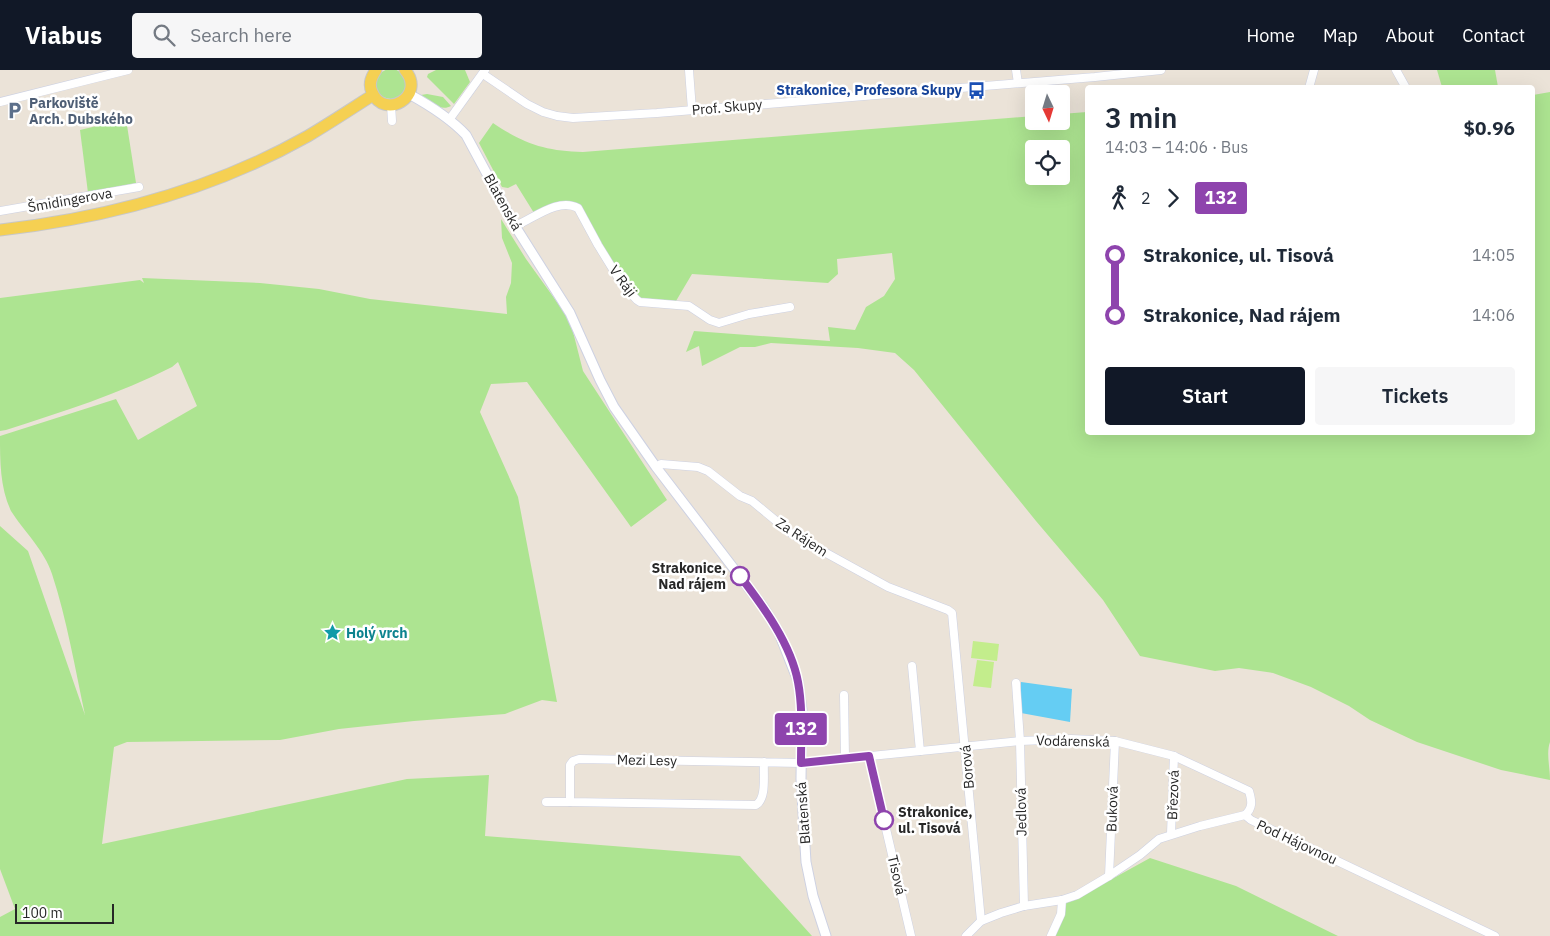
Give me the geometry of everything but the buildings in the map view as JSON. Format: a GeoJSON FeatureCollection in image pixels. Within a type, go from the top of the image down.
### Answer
{"type":"FeatureCollection","features":[{"type":"Feature","properties":{"kind":"main road"},"geometry":{"type":"LineString","coordinates":[[375,70],[370,83],[373,95],[381,103],[392,105],[402,102],[409,94],[411,83],[407,71]]}},
{"type":"Feature","properties":{"kind":"main road"},"geometry":{"type":"LineString","coordinates":[[0,230],[87,217],[131,207],[183,191],[234,172],[283,149],[308,136],[373,95]]}},
{"type":"Feature","properties":{"kind":"street"},"geometry":{"type":"LineString","coordinates":[[0,102],[128,70]]}},
{"type":"Feature","properties":{"kind":"street"},"geometry":{"type":"LineString","coordinates":[[689,70],[692,110]]}},
{"type":"Feature","properties":{"kind":"street"},"geometry":{"type":"LineString","coordinates":[[1016,70],[1018,83]]}},
{"type":"Feature","properties":{"kind":"street","name":"Prof. Skupy"},"geometry":{"type":"LineString","coordinates":[[484,72],[527,104],[556,116],[573,118],[1095,78],[1162,70]]}},
{"type":"Feature","properties":{"kind":"street"},"geometry":{"type":"LineString","coordinates":[[1310,85],[1314,70]]}},
{"type":"Feature","properties":{"kind":"street"},"geometry":{"type":"LineString","coordinates":[[1396,70],[1404,85]]}},
{"type":"Feature","properties":{"kind":"street"},"geometry":{"type":"LineString","coordinates":[[449,120],[484,72]]}},
{"type":"Feature","properties":{"kind":"street","name":"Blatenská"},"geometry":{"type":"LineString","coordinates":[[409,94],[449,120],[459,128],[471,143],[515,226],[570,312],[614,407],[656,467],[764,608],[779,633],[798,681],[802,710],[801,763],[806,862],[813,896],[826,936]]}},
{"type":"Feature","properties":{"kind":"street"},"geometry":{"type":"LineString","coordinates":[[392,105],[392,121]]}},
{"type":"Feature","properties":{"kind":"street","name":"Šmidingerova"},"geometry":{"type":"LineString","coordinates":[[0,211],[139,187]]}},
{"type":"Feature","properties":{"kind":"street","name":"V Ráji"},"geometry":{"type":"LineString","coordinates":[[515,226],[561,205],[574,205],[578,208],[622,284],[640,302],[689,306],[710,320],[720,323],[749,314],[790,307]]}},
{"type":"Feature","properties":{"kind":"street","name":"Za Rájem"},"geometry":{"type":"LineString","coordinates":[[656,467],[661,464],[698,468],[708,472],[740,496],[752,501],[792,534],[808,544],[888,587],[952,613]]}},
{"type":"Feature","properties":{"kind":"street","name":"Borová"},"geometry":{"type":"LineString","coordinates":[[952,613],[981,921]]}},
{"type":"Feature","properties":{"kind":"street"},"geometry":{"type":"LineString","coordinates":[[912,666],[920,751]]}},
{"type":"Feature","properties":{"kind":"street","name":"Jedlová"},"geometry":{"type":"LineString","coordinates":[[1016,683],[1020,741],[1024,906]]}},
{"type":"Feature","properties":{"kind":"street"},"geometry":{"type":"LineString","coordinates":[[844,695],[845,758]]}},
{"type":"Feature","properties":{"kind":"street","name":"Vodárenská"},"geometry":{"type":"LineString","coordinates":[[801,763],[1020,741],[1115,741],[1174,756],[1249,791],[1252,802],[1250,811],[1245,815]]}},
{"type":"Feature","properties":{"kind":"street","name":"Buková"},"geometry":{"type":"LineString","coordinates":[[1109,876],[1115,741]]}},
{"type":"Feature","properties":{"kind":"street","name":"Tisová"},"geometry":{"type":"LineString","coordinates":[[869,756],[911,936]]}},
{"type":"Feature","properties":{"kind":"street","name":"Březová"},"geometry":{"type":"LineString","coordinates":[[1172,834],[1174,756]]}},
{"type":"Feature","properties":{"kind":"street","name":"Mezi Lesy"},"geometry":{"type":"LineString","coordinates":[[570,802],[570,765],[579,759],[801,763]]}},
{"type":"Feature","properties":{"kind":"street"},"geometry":{"type":"LineString","coordinates":[[546,802],[756,806],[763,797],[764,762]]}},
{"type":"Feature","properties":{"kind":"street","name":"Pod Hájovnou"},"geometry":{"type":"LineString","coordinates":[[966,936],[981,921],[1024,906],[1062,900],[1077,895],[1109,876],[1159,839],[1200,826],[1245,815],[1251,820],[1495,936]]}},
{"type":"Feature","properties":{"kind":"street"},"geometry":{"type":"LineString","coordinates":[[1051,936],[1061,914],[1062,900]]}},
{"type":"Feature","properties":{"kind":"green space"},"geometry":{"type":"Polygon","coordinates":[[[391,69],[402,73],[406,84],[402,95],[391,99],[380,95],[376,84],[380,73],[391,69]]]}},
{"type":"Feature","properties":{"kind":"green space"},"geometry":{"type":"Polygon","coordinates":[[[436,70],[465,70],[470,82],[454,104],[427,77],[428,74],[436,70]]]}},
{"type":"Feature","properties":{"kind":"green space"},"geometry":{"type":"Polygon","coordinates":[[[1437,70],[1495,70],[1498,85],[1441,85],[1437,70]]]}},
{"type":"Feature","properties":{"kind":"green space"},"geometry":{"type":"Polygon","coordinates":[[[1550,92],[1550,742],[1548,755],[1550,780],[1501,770],[1417,742],[1370,720],[1349,706],[1311,687],[1273,673],[1239,668],[1215,671],[1140,656],[1103,600],[1036,521],[914,370],[895,353],[858,348],[771,343],[755,347],[740,347],[702,366],[699,346],[686,352],[694,331],[830,341],[828,327],[855,330],[866,307],[884,296],[895,279],[892,253],[837,259],[838,274],[828,283],[692,274],[676,301],[637,301],[578,207],[534,213],[516,184],[508,188],[502,187],[479,143],[493,123],[515,136],[536,145],[558,150],[583,152],[1025,117],[1025,130],[1070,130],[1070,113],[1085,112],[1085,435],[1535,435],[1535,95],[1550,92]]]}},
{"type":"Feature","properties":{"kind":"green space"},"geometry":{"type":"Polygon","coordinates":[[[427,94],[443,97],[451,106],[439,107],[421,95],[427,94]]]}},
{"type":"Feature","properties":{"kind":"green space"},"geometry":{"type":"Polygon","coordinates":[[[126,119],[136,183],[88,193],[80,130],[126,119]]]}},
{"type":"Feature","properties":{"kind":"green space"},"geometry":{"type":"Polygon","coordinates":[[[501,219],[526,259],[570,320],[583,371],[667,500],[631,527],[527,382],[491,384],[480,412],[518,497],[557,702],[542,700],[505,714],[339,729],[280,740],[127,742],[114,747],[102,844],[407,779],[489,775],[485,836],[740,856],[812,936],[0,936],[0,917],[15,909],[0,869],[0,526],[28,551],[85,715],[66,626],[49,565],[11,511],[7,502],[1,474],[0,436],[116,399],[138,440],[197,406],[178,362],[152,377],[111,394],[0,431],[0,298],[140,280],[144,283],[142,278],[260,283],[319,289],[370,299],[507,314],[506,297],[511,283],[512,263],[502,238],[501,219]]]}},
{"type":"Feature","properties":{"kind":"green space"},"geometry":{"type":"Polygon","coordinates":[[[973,641],[999,644],[997,661],[971,658],[973,641]]]}},
{"type":"Feature","properties":{"kind":"green space"},"geometry":{"type":"Polygon","coordinates":[[[977,660],[994,662],[991,688],[973,686],[977,660]]]}},
{"type":"Feature","properties":{"kind":"green space"},"geometry":{"type":"Polygon","coordinates":[[[1150,858],[1236,886],[1338,936],[1051,936],[1065,902],[1150,858]]]}},
{"type":"Feature","properties":{"kind":"water"},"geometry":{"type":"Polygon","coordinates":[[[1021,682],[1072,689],[1070,722],[1021,713],[1021,682]]]}},
{"type":"Feature","properties":{"kind":"bus line","name":"132"},"geometry":{"type":"LineString","coordinates":[[740,576],[764,608],[779,633],[798,681],[802,710],[801,763],[869,756],[884,820]]}},
{"type":"Feature","properties":{"kind":"place","name":"Strakonice, Profesora Skupy"},"geometry":{"type":"Point","coordinates":[976,90]}},
{"type":"Feature","properties":{"kind":"place","name":"Parkoviště Arch. Dubského"},"geometry":{"type":"Point","coordinates":[15,111]}},
{"type":"Feature","properties":{"kind":"place","name":"Strakonice, Nad rájem"},"geometry":{"type":"Point","coordinates":[740,576]}},
{"type":"Feature","properties":{"kind":"place","name":"Holý vrch"},"geometry":{"type":"Point","coordinates":[332,633]}},
{"type":"Feature","properties":{"kind":"place","name":"Strakonice, ul. Tisová"},"geometry":{"type":"Point","coordinates":[884,820]}}]}
